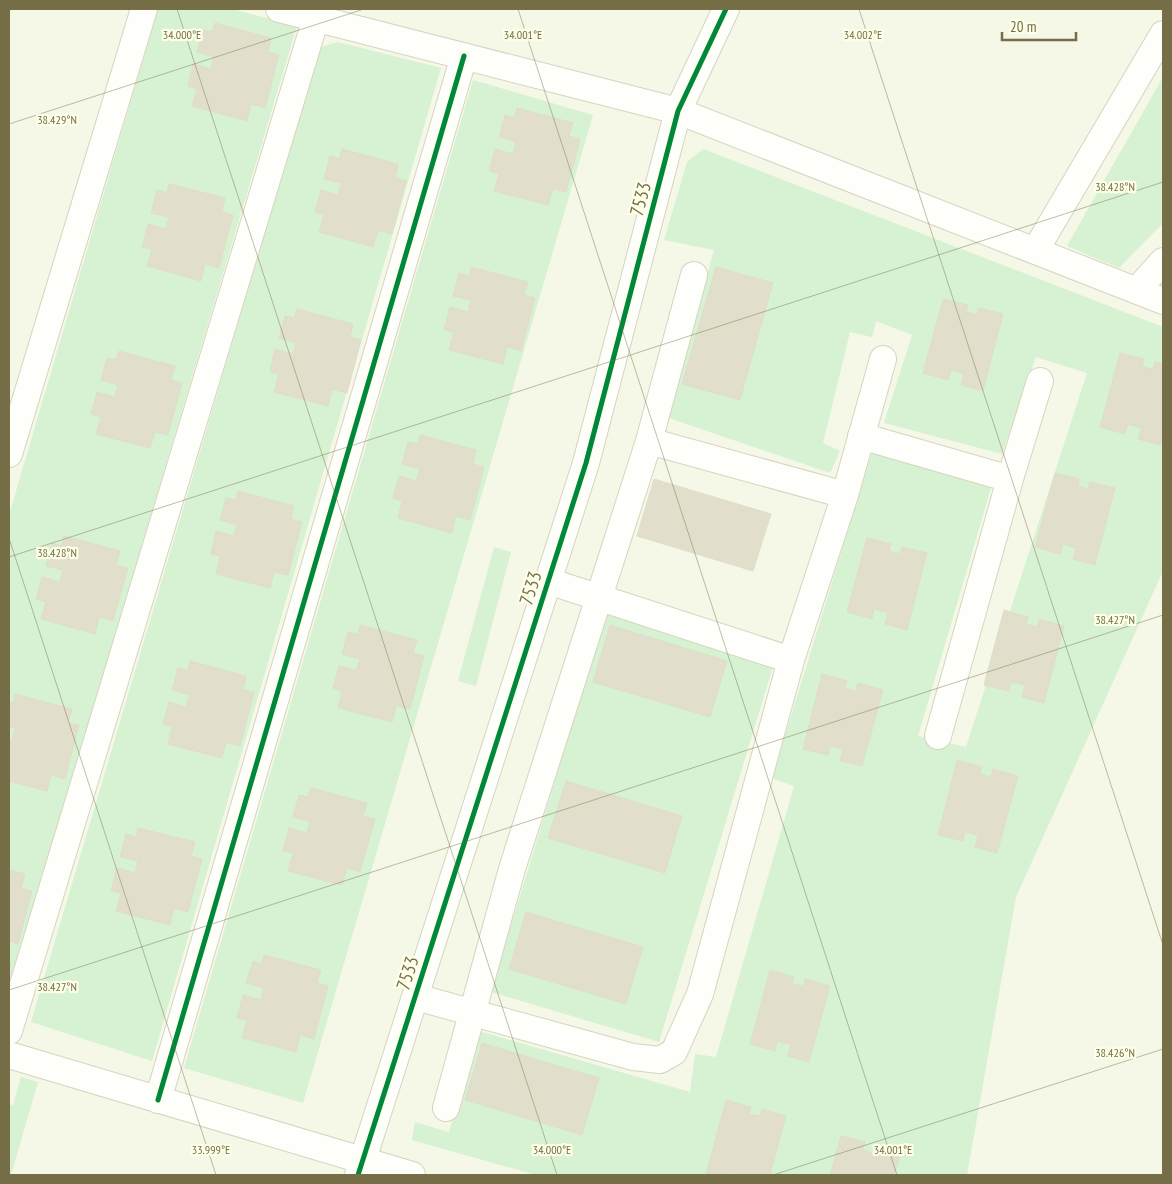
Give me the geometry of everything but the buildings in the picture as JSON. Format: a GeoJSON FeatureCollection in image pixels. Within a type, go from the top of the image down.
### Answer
{"type":"FeatureCollection","features":[{"type":"Feature","properties":{"kind":"street"},"geometry":{"type":"LineString","coordinates":[[9,454],[144,9]]}},
{"type":"Feature","properties":{"kind":"street"},"geometry":{"type":"LineString","coordinates":[[279,9],[678,111],[1163,301]]}},
{"type":"Feature","properties":{"kind":"street","name":"7533"},"geometry":{"type":"LineString","coordinates":[[361,1169],[586,463],[678,111],[726,9]]}},
{"type":"Feature","properties":{"kind":"street"},"geometry":{"type":"LineString","coordinates":[[9,1031],[316,18]]}},
{"type":"Feature","properties":{"kind":"street"},"geometry":{"type":"LineString","coordinates":[[1035,251],[1163,34]]}},
{"type":"Feature","properties":{"kind":"street"},"geometry":{"type":"LineString","coordinates":[[158,1100],[464,56]]}},
{"type":"Feature","properties":{"kind":"street"},"geometry":{"type":"LineString","coordinates":[[1137,290],[1163,261]]}},
{"type":"Feature","properties":{"kind":"street"},"geometry":{"type":"LineString","coordinates":[[446,1108],[473,1013],[507,868],[649,441],[694,275]]}},
{"type":"Feature","properties":{"kind":"street"},"geometry":{"type":"LineString","coordinates":[[416,997],[632,1057],[660,1060],[674,1052],[700,994],[791,660],[845,495],[883,359]]}},
{"type":"Feature","properties":{"kind":"street"},"geometry":{"type":"LineString","coordinates":[[938,736],[1040,381]]}},
{"type":"Feature","properties":{"kind":"street"},"geometry":{"type":"LineString","coordinates":[[861,436],[1010,480]]}},
{"type":"Feature","properties":{"kind":"street"},"geometry":{"type":"LineString","coordinates":[[649,441],[845,495]]}},
{"type":"Feature","properties":{"kind":"street"},"geometry":{"type":"LineString","coordinates":[[548,581],[791,660]]}},
{"type":"Feature","properties":{"kind":"street"},"geometry":{"type":"LineString","coordinates":[[9,1055],[158,1100],[361,1169],[412,1175]]}},
{"type":"Feature","properties":{"kind":"green space"},"geometry":{"type":"Polygon","coordinates":[[[158,9],[232,9],[297,26],[9,989],[9,515],[158,9]]]}},
{"type":"Feature","properties":{"kind":"green space"},"geometry":{"type":"Polygon","coordinates":[[[338,42],[441,68],[152,1061],[31,1022],[320,47],[338,42]]]}},
{"type":"Feature","properties":{"kind":"green space"},"geometry":{"type":"Polygon","coordinates":[[[1163,77],[1163,223],[1119,268],[1067,246],[1163,77]]]}},
{"type":"Feature","properties":{"kind":"green space"},"geometry":{"type":"Polygon","coordinates":[[[473,80],[593,115],[303,1103],[184,1068],[473,80]]]}},
{"type":"Feature","properties":{"kind":"green space"},"geometry":{"type":"Polygon","coordinates":[[[703,149],[1163,327],[1163,571],[1016,897],[967,1175],[536,1175],[412,1140],[415,1122],[449,1132],[479,1031],[690,1092],[695,1054],[716,1057],[794,786],[772,778],[873,449],[992,485],[918,736],[966,747],[1087,373],[1036,357],[1002,454],[884,423],[912,335],[876,321],[872,337],[850,332],[823,443],[840,451],[830,473],[666,417],[714,250],[664,240],[687,162],[703,149]]]}},
{"type":"Feature","properties":{"kind":"green space"},"geometry":{"type":"Polygon","coordinates":[[[494,547],[511,552],[476,686],[458,681],[494,547]]]}},
{"type":"Feature","properties":{"kind":"green space"},"geometry":{"type":"Polygon","coordinates":[[[606,612],[774,663],[659,1042],[491,992],[606,612]]]}},
{"type":"Feature","properties":{"kind":"green space"},"geometry":{"type":"Polygon","coordinates":[[[21,1077],[38,1082],[11,1175],[9,1175],[9,1105],[13,1105],[21,1077]]]}},
{"type":"Feature","properties":{"kind":"cycle path"},"geometry":{"type":"LineString","coordinates":[[358,1175],[586,463],[678,111],[726,9]]}},
{"type":"Feature","properties":{"kind":"cycle path"},"geometry":{"type":"LineString","coordinates":[[158,1100],[464,56]]}}]}
